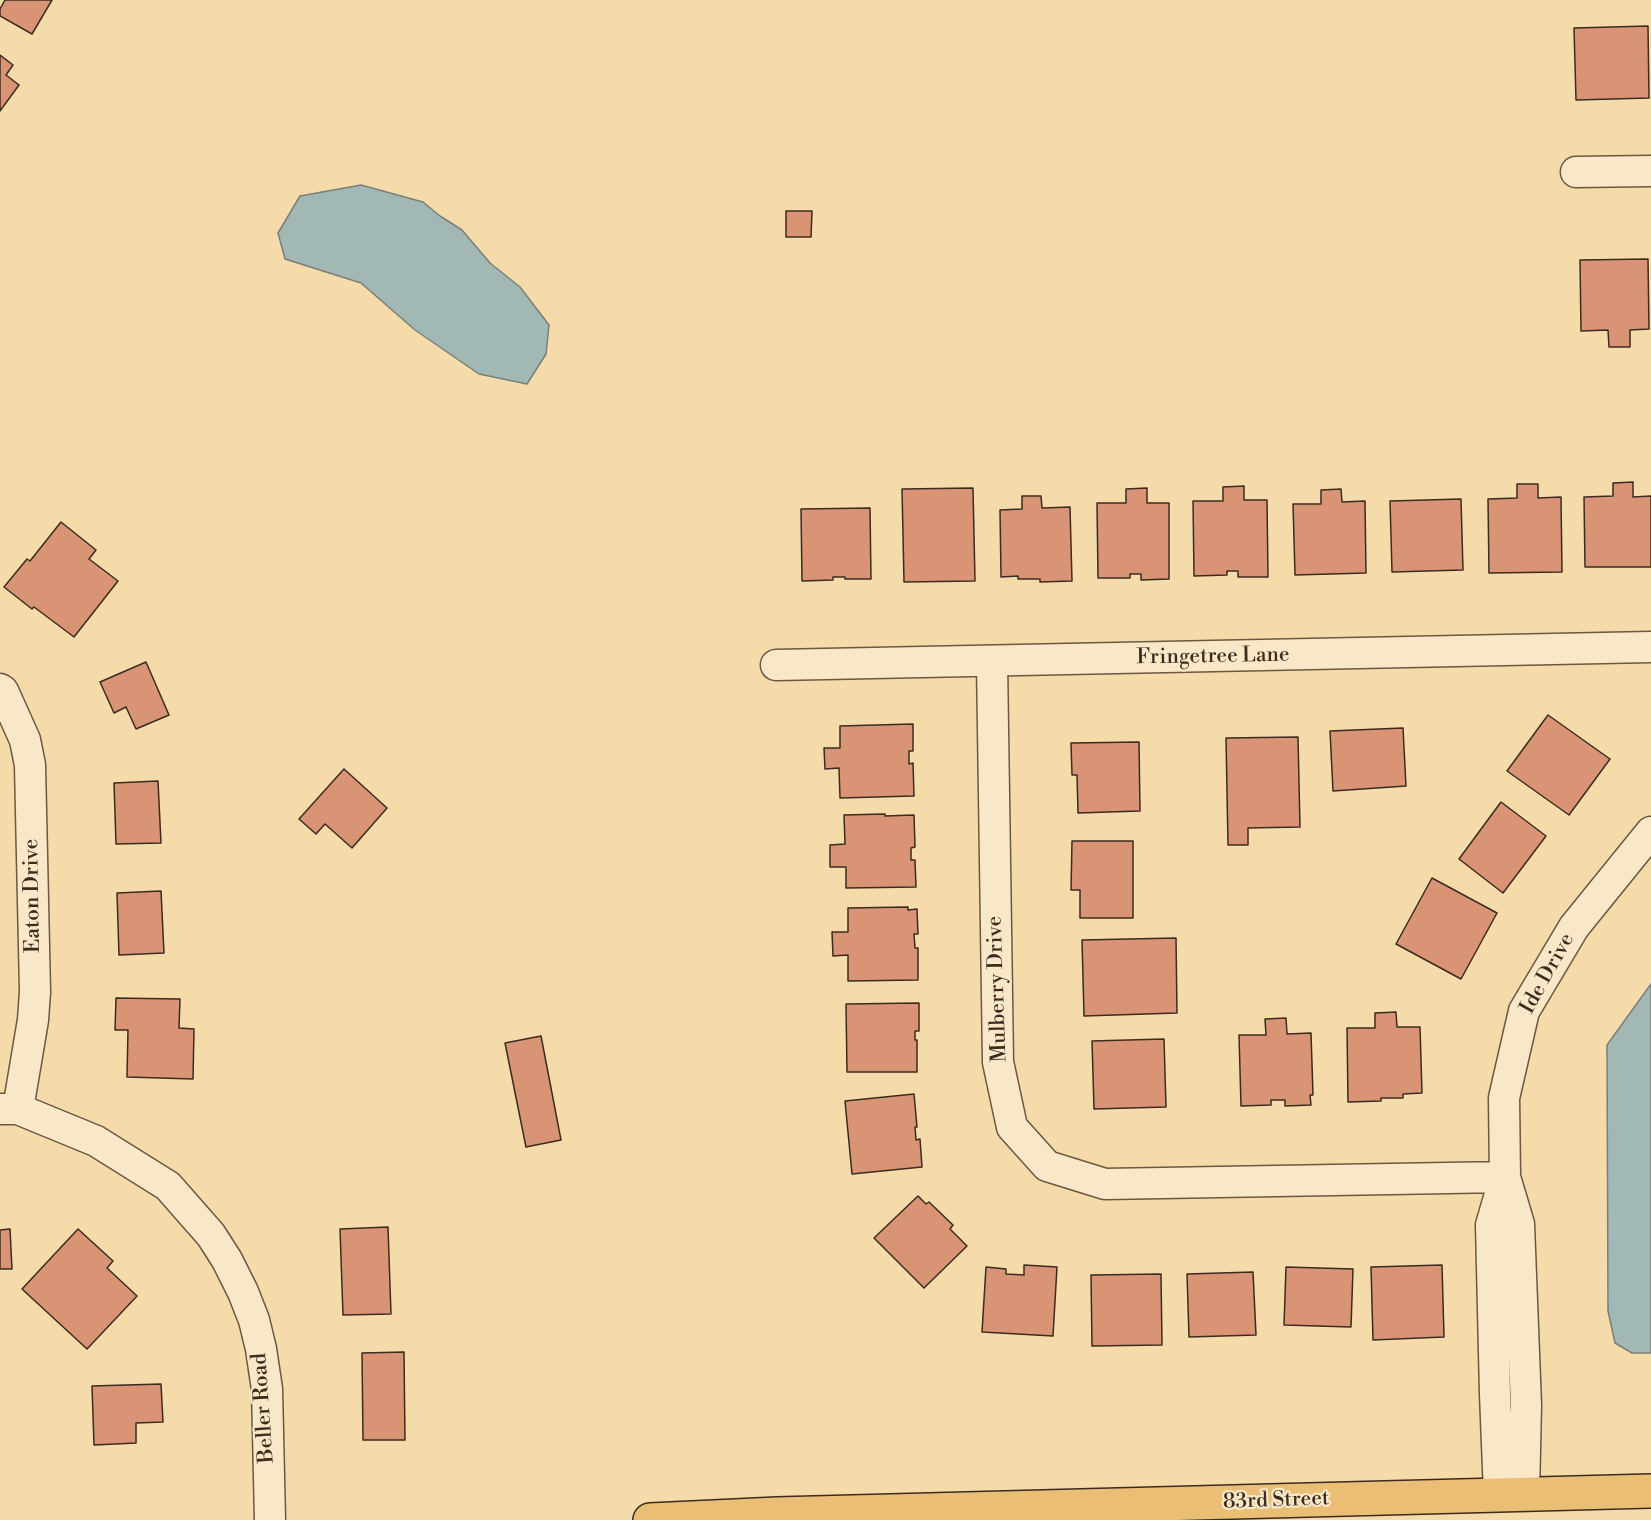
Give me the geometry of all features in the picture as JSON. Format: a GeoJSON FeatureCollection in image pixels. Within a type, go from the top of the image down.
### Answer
{"type":"FeatureCollection","features":[{"type":"Feature","properties":{"kind":"main road","name":"83rd Street"},"geometry":{"type":"LineString","coordinates":[[650,1520],[788,1514],[1651,1491]]}},
{"type":"Feature","properties":{"kind":"street"},"geometry":{"type":"LineString","coordinates":[[1576,172],[1651,171]]}},
{"type":"Feature","properties":{"kind":"street","name":"Fringetree Lane"},"geometry":{"type":"LineString","coordinates":[[776,665],[1651,648]]}},
{"type":"Feature","properties":{"kind":"street","name":"Mulberry Drive"},"geometry":{"type":"LineString","coordinates":[[992,662],[998,1062],[1012,1127],[1047,1166],[1105,1184],[1505,1177]]}},
{"type":"Feature","properties":{"kind":"street","name":"Eaton Drive"},"geometry":{"type":"LineString","coordinates":[[0,689],[3,691],[25,740],[30,765],[35,992],[33,1020],[9,1109]]}},
{"type":"Feature","properties":{"kind":"street","name":"Ide Drive"},"geometry":{"type":"LineString","coordinates":[[1512,1494],[1526,1405],[1519,1224],[1505,1177],[1504,1098],[1524,1011],[1574,927],[1651,832]]}},
{"type":"Feature","properties":{"kind":"street","name":"Beller Road"},"geometry":{"type":"LineString","coordinates":[[9,1109],[96,1141],[168,1186],[211,1235],[227,1260],[250,1311],[261,1349],[267,1389],[270,1520]]}},
{"type":"Feature","properties":{"kind":"water"},"geometry":{"type":"Polygon","coordinates":[[[361,185],[423,202],[462,230],[490,263],[520,287],[549,325],[546,354],[527,384],[479,374],[415,330],[361,283],[285,259],[278,233],[300,196],[361,185]]]}},
{"type":"Feature","properties":{"kind":"water"},"geometry":{"type":"Polygon","coordinates":[[[1651,984],[1651,1353],[1632,1353],[1615,1343],[1608,1311],[1607,1045],[1651,984]]]}},
{"type":"Feature","properties":{"kind":"building"},"geometry":{"type":"Polygon","coordinates":[[[5,0],[52,0],[32,34],[0,16],[0,9],[5,0]]]}},
{"type":"Feature","properties":{"kind":"building"},"geometry":{"type":"Polygon","coordinates":[[[1648,26],[1649,98],[1576,100],[1574,28],[1648,26]]]}},
{"type":"Feature","properties":{"kind":"building"},"geometry":{"type":"Polygon","coordinates":[[[0,55],[13,65],[6,75],[19,85],[0,111],[0,55]]]}},
{"type":"Feature","properties":{"kind":"building"},"geometry":{"type":"Polygon","coordinates":[[[786,211],[812,211],[811,237],[786,237],[786,211]]]}},
{"type":"Feature","properties":{"kind":"building"},"geometry":{"type":"Polygon","coordinates":[[[1648,259],[1649,329],[1630,330],[1630,347],[1609,347],[1608,330],[1581,331],[1580,260],[1648,259]]]}},
{"type":"Feature","properties":{"kind":"building"},"geometry":{"type":"Polygon","coordinates":[[[1633,482],[1633,497],[1651,496],[1651,567],[1585,567],[1584,497],[1613,496],[1613,483],[1633,482]]]}},
{"type":"Feature","properties":{"kind":"building"},"geometry":{"type":"Polygon","coordinates":[[[1517,484],[1538,484],[1538,498],[1561,497],[1562,572],[1489,573],[1488,499],[1517,498],[1517,484]]]}},
{"type":"Feature","properties":{"kind":"building"},"geometry":{"type":"Polygon","coordinates":[[[1244,486],[1244,500],[1267,500],[1268,577],[1238,577],[1238,571],[1227,571],[1227,575],[1194,576],[1193,501],[1223,501],[1223,487],[1244,486]]]}},
{"type":"Feature","properties":{"kind":"building"},"geometry":{"type":"Polygon","coordinates":[[[973,488],[975,581],[904,582],[902,489],[973,488]]]}},
{"type":"Feature","properties":{"kind":"building"},"geometry":{"type":"Polygon","coordinates":[[[1147,488],[1147,503],[1169,503],[1169,579],[1141,580],[1141,574],[1130,574],[1130,578],[1098,578],[1097,503],[1126,503],[1126,489],[1147,488]]]}},
{"type":"Feature","properties":{"kind":"building"},"geometry":{"type":"Polygon","coordinates":[[[1341,489],[1342,502],[1365,501],[1366,573],[1295,575],[1293,504],[1321,504],[1321,490],[1341,489]]]}},
{"type":"Feature","properties":{"kind":"building"},"geometry":{"type":"Polygon","coordinates":[[[1022,496],[1041,496],[1042,508],[1070,507],[1072,581],[1040,582],[1040,579],[1018,579],[1018,576],[1001,577],[1000,510],[1022,509],[1022,496]]]}},
{"type":"Feature","properties":{"kind":"building"},"geometry":{"type":"Polygon","coordinates":[[[1461,499],[1463,570],[1392,572],[1390,501],[1461,499]]]}},
{"type":"Feature","properties":{"kind":"building"},"geometry":{"type":"Polygon","coordinates":[[[870,508],[871,579],[833,577],[833,580],[802,581],[801,509],[870,508]]]}},
{"type":"Feature","properties":{"kind":"building"},"geometry":{"type":"Polygon","coordinates":[[[61,522],[96,550],[89,559],[118,581],[74,637],[4,587],[27,559],[30,561],[61,522]]]}},
{"type":"Feature","properties":{"kind":"building"},"geometry":{"type":"Polygon","coordinates":[[[146,662],[169,715],[136,729],[126,707],[114,713],[100,682],[146,662]]]}},
{"type":"Feature","properties":{"kind":"building"},"geometry":{"type":"Polygon","coordinates":[[[1548,715],[1610,759],[1569,815],[1507,771],[1548,715]]]}},
{"type":"Feature","properties":{"kind":"building"},"geometry":{"type":"Polygon","coordinates":[[[913,724],[913,751],[909,751],[909,764],[913,763],[914,796],[840,798],[839,768],[825,769],[824,748],[840,748],[840,726],[913,724]]]}},
{"type":"Feature","properties":{"kind":"building"},"geometry":{"type":"Polygon","coordinates":[[[1403,728],[1406,786],[1333,791],[1330,731],[1403,728]]]}},
{"type":"Feature","properties":{"kind":"building"},"geometry":{"type":"Polygon","coordinates":[[[1298,737],[1300,827],[1248,828],[1248,845],[1228,845],[1226,738],[1298,737]]]}},
{"type":"Feature","properties":{"kind":"building"},"geometry":{"type":"Polygon","coordinates":[[[1139,742],[1140,811],[1078,813],[1077,775],[1072,775],[1071,743],[1139,742]]]}},
{"type":"Feature","properties":{"kind":"building"},"geometry":{"type":"Polygon","coordinates":[[[344,769],[387,808],[352,848],[325,824],[316,834],[299,819],[344,769]]]}},
{"type":"Feature","properties":{"kind":"building"},"geometry":{"type":"Polygon","coordinates":[[[158,781],[161,843],[116,844],[114,783],[158,781]]]}},
{"type":"Feature","properties":{"kind":"building"},"geometry":{"type":"Polygon","coordinates":[[[1501,802],[1546,836],[1503,893],[1459,859],[1501,802]]]}},
{"type":"Feature","properties":{"kind":"building"},"geometry":{"type":"Polygon","coordinates":[[[885,814],[885,816],[914,815],[915,847],[911,848],[911,860],[915,860],[916,887],[846,888],[846,867],[830,867],[830,845],[845,844],[844,815],[885,814]]]}},
{"type":"Feature","properties":{"kind":"building"},"geometry":{"type":"Polygon","coordinates":[[[1072,841],[1133,841],[1133,918],[1080,918],[1080,890],[1071,890],[1072,841]]]}},
{"type":"Feature","properties":{"kind":"building"},"geometry":{"type":"Polygon","coordinates":[[[1432,878],[1497,913],[1461,979],[1396,944],[1432,878]]]}},
{"type":"Feature","properties":{"kind":"building"},"geometry":{"type":"Polygon","coordinates":[[[161,891],[164,953],[119,955],[117,893],[161,891]]]}},
{"type":"Feature","properties":{"kind":"building"},"geometry":{"type":"Polygon","coordinates":[[[908,907],[908,910],[917,909],[918,934],[914,934],[915,948],[918,948],[918,980],[848,981],[848,955],[833,956],[832,932],[848,932],[848,908],[908,907]]]}},
{"type":"Feature","properties":{"kind":"building"},"geometry":{"type":"Polygon","coordinates":[[[1176,938],[1177,1013],[1084,1016],[1082,940],[1176,938]]]}},
{"type":"Feature","properties":{"kind":"building"},"geometry":{"type":"Polygon","coordinates":[[[116,998],[180,999],[179,1028],[194,1029],[193,1079],[127,1077],[128,1030],[115,1030],[116,998]]]}},
{"type":"Feature","properties":{"kind":"building"},"geometry":{"type":"Polygon","coordinates":[[[919,1003],[919,1031],[915,1031],[917,1072],[847,1072],[846,1004],[919,1003]]]}},
{"type":"Feature","properties":{"kind":"building"},"geometry":{"type":"Polygon","coordinates":[[[1396,1012],[1397,1027],[1420,1027],[1422,1093],[1403,1094],[1403,1098],[1381,1098],[1381,1101],[1348,1102],[1347,1028],[1375,1028],[1375,1013],[1396,1012]]]}},
{"type":"Feature","properties":{"kind":"building"},"geometry":{"type":"Polygon","coordinates":[[[1286,1018],[1287,1034],[1311,1033],[1313,1095],[1310,1095],[1311,1105],[1285,1106],[1285,1100],[1271,1100],[1271,1105],[1241,1106],[1239,1035],[1266,1035],[1265,1019],[1286,1018]]]}},
{"type":"Feature","properties":{"kind":"building"},"geometry":{"type":"Polygon","coordinates":[[[541,1036],[561,1140],[526,1147],[505,1043],[541,1036]]]}},
{"type":"Feature","properties":{"kind":"building"},"geometry":{"type":"Polygon","coordinates":[[[1164,1039],[1166,1107],[1094,1109],[1092,1041],[1164,1039]]]}},
{"type":"Feature","properties":{"kind":"building"},"geometry":{"type":"Polygon","coordinates":[[[914,1094],[916,1140],[920,1139],[922,1167],[852,1174],[845,1101],[914,1094]]]}},
{"type":"Feature","properties":{"kind":"building"},"geometry":{"type":"Polygon","coordinates":[[[918,1196],[926,1204],[929,1202],[953,1225],[950,1229],[967,1246],[924,1288],[874,1238],[918,1196]]]}},
{"type":"Feature","properties":{"kind":"building"},"geometry":{"type":"Polygon","coordinates":[[[388,1227],[391,1314],[343,1315],[340,1229],[388,1227]]]}},
{"type":"Feature","properties":{"kind":"building"},"geometry":{"type":"Polygon","coordinates":[[[10,1229],[12,1269],[0,1269],[0,1230],[10,1229]]]}},
{"type":"Feature","properties":{"kind":"building"},"geometry":{"type":"Polygon","coordinates":[[[78,1229],[113,1261],[107,1268],[137,1296],[87,1349],[22,1289],[78,1229]]]}},
{"type":"Feature","properties":{"kind":"building"},"geometry":{"type":"Polygon","coordinates":[[[1024,1265],[1057,1267],[1053,1336],[982,1332],[986,1267],[1006,1269],[1006,1274],[1024,1275],[1024,1265]]]}},
{"type":"Feature","properties":{"kind":"building"},"geometry":{"type":"Polygon","coordinates":[[[1442,1265],[1444,1337],[1373,1340],[1371,1267],[1442,1265]]]}},
{"type":"Feature","properties":{"kind":"building"},"geometry":{"type":"Polygon","coordinates":[[[1286,1267],[1353,1269],[1351,1327],[1284,1325],[1286,1267]]]}},
{"type":"Feature","properties":{"kind":"building"},"geometry":{"type":"Polygon","coordinates":[[[1253,1272],[1256,1335],[1189,1337],[1187,1274],[1253,1272]]]}},
{"type":"Feature","properties":{"kind":"building"},"geometry":{"type":"Polygon","coordinates":[[[1161,1274],[1162,1345],[1092,1346],[1091,1275],[1161,1274]]]}},
{"type":"Feature","properties":{"kind":"building"},"geometry":{"type":"Polygon","coordinates":[[[404,1352],[405,1440],[363,1440],[362,1353],[404,1352]]]}},
{"type":"Feature","properties":{"kind":"building"},"geometry":{"type":"Polygon","coordinates":[[[161,1384],[163,1422],[136,1423],[136,1443],[94,1445],[92,1386],[161,1384]]]}}]}
